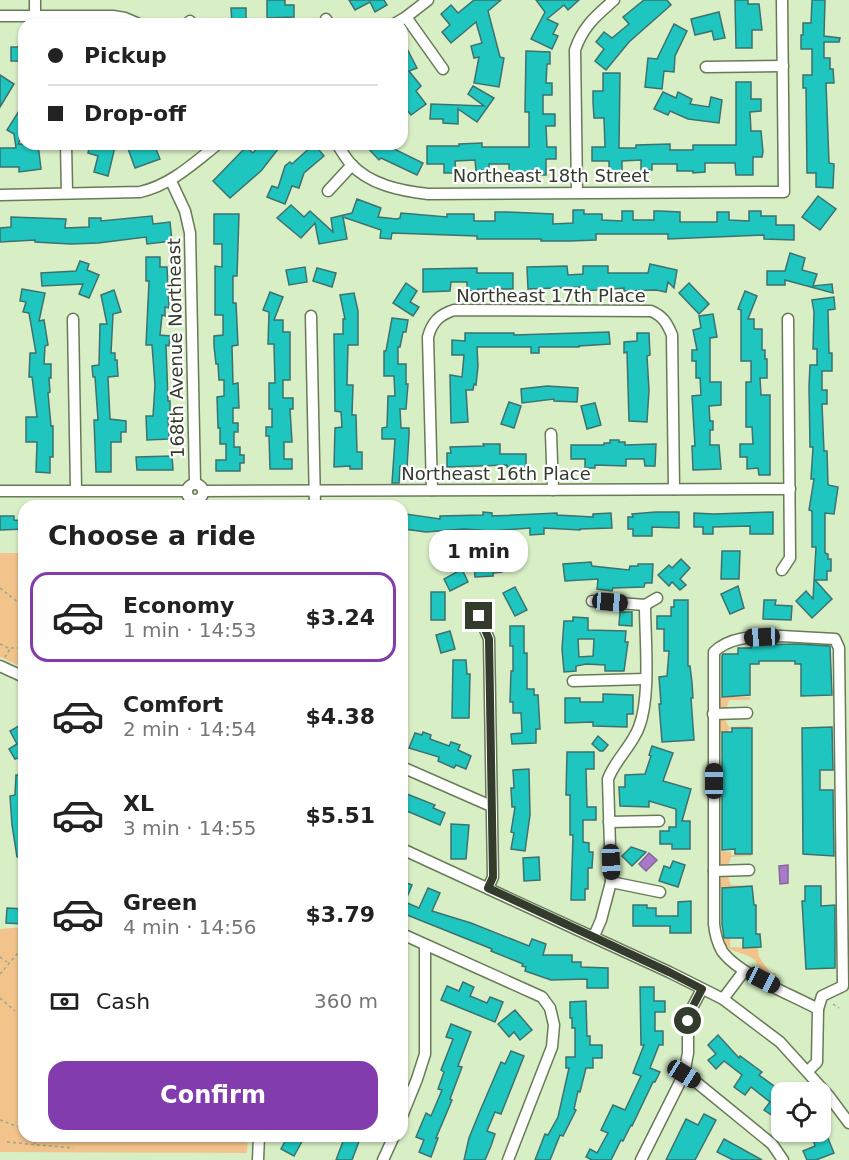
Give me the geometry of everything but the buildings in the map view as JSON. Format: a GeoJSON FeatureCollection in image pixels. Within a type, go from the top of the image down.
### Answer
{"type":"FeatureCollection","features":[{"type":"Feature","properties":{"kind":"street"},"geometry":{"type":"LineString","coordinates":[[35,0],[35,15]]}},
{"type":"Feature","properties":{"kind":"street"},"geometry":{"type":"LineString","coordinates":[[406,17],[428,0]]}},
{"type":"Feature","properties":{"kind":"street"},"geometry":{"type":"LineString","coordinates":[[577,192],[575,50],[581,32],[614,0]]}},
{"type":"Feature","properties":{"kind":"street"},"geometry":{"type":"LineString","coordinates":[[706,67],[783,66],[782,0]]}},
{"type":"Feature","properties":{"kind":"street"},"geometry":{"type":"LineString","coordinates":[[0,16],[113,16],[125,18]]}},
{"type":"Feature","properties":{"kind":"street"},"geometry":{"type":"LineString","coordinates":[[408,20],[443,69]]}},
{"type":"Feature","properties":{"kind":"street","name":"Northeast 18th Street"},"geometry":{"type":"LineString","coordinates":[[341,150],[352,165],[367,177],[405,191],[428,194],[784,192],[783,66]]}},
{"type":"Feature","properties":{"kind":"street"},"geometry":{"type":"LineString","coordinates":[[66,150],[67,193]]}},
{"type":"Feature","properties":{"kind":"street"},"geometry":{"type":"LineString","coordinates":[[0,195],[140,192],[158,188],[171,181],[211,150]]}},
{"type":"Feature","properties":{"kind":"street"},"geometry":{"type":"LineString","coordinates":[[328,191],[352,165]]}},
{"type":"Feature","properties":{"kind":"street","name":"168th Avenue Northeast"},"geometry":{"type":"LineString","coordinates":[[171,181],[185,211],[190,233],[191,487]]}},
{"type":"Feature","properties":{"kind":"street","name":"Northeast 17th Place"},"geometry":{"type":"LineString","coordinates":[[432,490],[428,337],[430,328],[436,319],[454,310],[651,311],[659,314],[666,320],[672,335],[674,489]]}},
{"type":"Feature","properties":{"kind":"street"},"geometry":{"type":"LineString","coordinates":[[311,316],[315,500]]}},
{"type":"Feature","properties":{"kind":"street"},"geometry":{"type":"LineString","coordinates":[[73,319],[76,490]]}},
{"type":"Feature","properties":{"kind":"street"},"geometry":{"type":"LineString","coordinates":[[782,570],[790,558],[788,319]]}},
{"type":"Feature","properties":{"kind":"street"},"geometry":{"type":"LineString","coordinates":[[551,435],[553,490]]}},
{"type":"Feature","properties":{"kind":"street"},"geometry":{"type":"LineString","coordinates":[[0,491],[202,486],[203,491],[198,500]]}},
{"type":"Feature","properties":{"kind":"street"},"geometry":{"type":"LineString","coordinates":[[191,487],[188,496],[192,500]]}},
{"type":"Feature","properties":{"kind":"street","name":"Northeast 16th Place"},"geometry":{"type":"LineString","coordinates":[[203,491],[790,489]]}},
{"type":"Feature","properties":{"kind":"street"},"geometry":{"type":"LineString","coordinates":[[592,601],[645,605],[657,598]]}},
{"type":"Feature","properties":{"kind":"street"},"geometry":{"type":"LineString","coordinates":[[594,936],[602,920],[611,882],[608,779],[611,770],[638,730],[643,716],[645,605]]}},
{"type":"Feature","properties":{"kind":"street"},"geometry":{"type":"LineString","coordinates":[[479,616],[489,639],[493,877],[488,888]]}},
{"type":"Feature","properties":{"kind":"street"},"geometry":{"type":"LineString","coordinates":[[808,1071],[817,1062],[818,1009],[822,996],[843,986],[840,648],[835,639],[781,636],[744,638],[723,643],[714,652],[714,924],[716,938],[723,952],[744,971],[818,1009]]}},
{"type":"Feature","properties":{"kind":"street"},"geometry":{"type":"LineString","coordinates":[[2,662],[18,671]]}},
{"type":"Feature","properties":{"kind":"street"},"geometry":{"type":"LineString","coordinates":[[573,681],[645,680]]}},
{"type":"Feature","properties":{"kind":"street"},"geometry":{"type":"LineString","coordinates":[[713,714],[747,713]]}},
{"type":"Feature","properties":{"kind":"street"},"geometry":{"type":"LineString","coordinates":[[408,770],[491,806]]}},
{"type":"Feature","properties":{"kind":"street"},"geometry":{"type":"LineString","coordinates":[[609,822],[659,821]]}},
{"type":"Feature","properties":{"kind":"street"},"geometry":{"type":"LineString","coordinates":[[408,852],[594,936],[723,999],[780,1042],[808,1071],[849,1123]]}},
{"type":"Feature","properties":{"kind":"street"},"geometry":{"type":"LineString","coordinates":[[714,871],[749,870]]}},
{"type":"Feature","properties":{"kind":"street"},"geometry":{"type":"LineString","coordinates":[[611,882],[660,892]]}},
{"type":"Feature","properties":{"kind":"street"},"geometry":{"type":"LineString","coordinates":[[408,937],[542,997],[550,1008],[555,1025],[552,1047],[508,1160]]}},
{"type":"Feature","properties":{"kind":"street"},"geometry":{"type":"LineString","coordinates":[[408,1102],[425,1054],[425,945]]}},
{"type":"Feature","properties":{"kind":"street"},"geometry":{"type":"LineString","coordinates":[[723,999],[744,971]]}},
{"type":"Feature","properties":{"kind":"street"},"geometry":{"type":"LineString","coordinates":[[641,1160],[684,1074],[688,1053],[688,1021],[702,989]]}},
{"type":"Feature","properties":{"kind":"street"},"geometry":{"type":"LineString","coordinates":[[684,1074],[772,1143],[783,1160]]}},
{"type":"Feature","properties":{"kind":"street"},"geometry":{"type":"LineString","coordinates":[[258,1160],[259,1142]]}},
{"type":"Feature","properties":{"kind":"street"},"geometry":{"type":"LineString","coordinates":[[383,1160],[391,1142]]}},
{"type":"Feature","properties":{"kind":"path"},"geometry":{"type":"LineString","coordinates":[[0,588],[18,602]]}},
{"type":"Feature","properties":{"kind":"path"},"geometry":{"type":"LineString","coordinates":[[0,644],[18,648]]}},
{"type":"Feature","properties":{"kind":"path"},"geometry":{"type":"LineString","coordinates":[[2,662],[10,648]]}},
{"type":"Feature","properties":{"kind":"path"},"geometry":{"type":"LineString","coordinates":[[0,974],[18,952]]}},
{"type":"Feature","properties":{"kind":"path"},"geometry":{"type":"LineString","coordinates":[[0,957],[8,963]]}},
{"type":"Feature","properties":{"kind":"path"},"geometry":{"type":"LineString","coordinates":[[0,998],[15,1011]]}},
{"type":"Feature","properties":{"kind":"path"},"geometry":{"type":"LineString","coordinates":[[0,1120],[18,1128]]}},
{"type":"Feature","properties":{"kind":"path"},"geometry":{"type":"LineString","coordinates":[[7,1142],[73,1148]]}},
{"type":"Feature","properties":{"kind":"shaded area"},"geometry":{"type":"Polygon","coordinates":[[[0,553],[18,553],[18,665],[0,657],[0,553]]]}},
{"type":"Feature","properties":{"kind":"shaded area"},"geometry":{"type":"Polygon","coordinates":[[[718,697],[750,697],[750,700],[729,700],[727,707],[719,708],[718,697]]]}},
{"type":"Feature","properties":{"kind":"shaded area"},"geometry":{"type":"Polygon","coordinates":[[[717,720],[726,721],[729,727],[750,726],[750,729],[729,729],[728,732],[719,733],[717,720]]]}},
{"type":"Feature","properties":{"kind":"shaded area"},"geometry":{"type":"Polygon","coordinates":[[[720,851],[731,852],[731,855],[751,856],[731,857],[729,864],[722,865],[720,851]]]}},
{"type":"Feature","properties":{"kind":"shaded area"},"geometry":{"type":"Polygon","coordinates":[[[649,853],[657,860],[646,871],[639,864],[649,853]]]}},
{"type":"Feature","properties":{"kind":"shaded area"},"geometry":{"type":"Polygon","coordinates":[[[788,865],[788,883],[780,884],[779,866],[788,865]]]}},
{"type":"Feature","properties":{"kind":"shaded area"},"geometry":{"type":"Polygon","coordinates":[[[722,877],[728,877],[731,885],[752,886],[720,888],[722,877]]]}},
{"type":"Feature","properties":{"kind":"shaded area"},"geometry":{"type":"Polygon","coordinates":[[[18,928],[18,1142],[248,1142],[247,1153],[0,1152],[0,929],[18,928]]]}},
{"type":"Feature","properties":{"kind":"shaded area"},"geometry":{"type":"Polygon","coordinates":[[[722,939],[730,939],[730,947],[758,948],[759,957],[771,974],[776,973],[776,979],[769,981],[760,974],[754,960],[730,949],[722,939]]]}},
{"type":"Feature","properties":{"kind":"route"},"geometry":{"type":"LineString","coordinates":[[479,616],[489,639],[493,877],[488,888],[702,989],[688,1021]]}}]}
